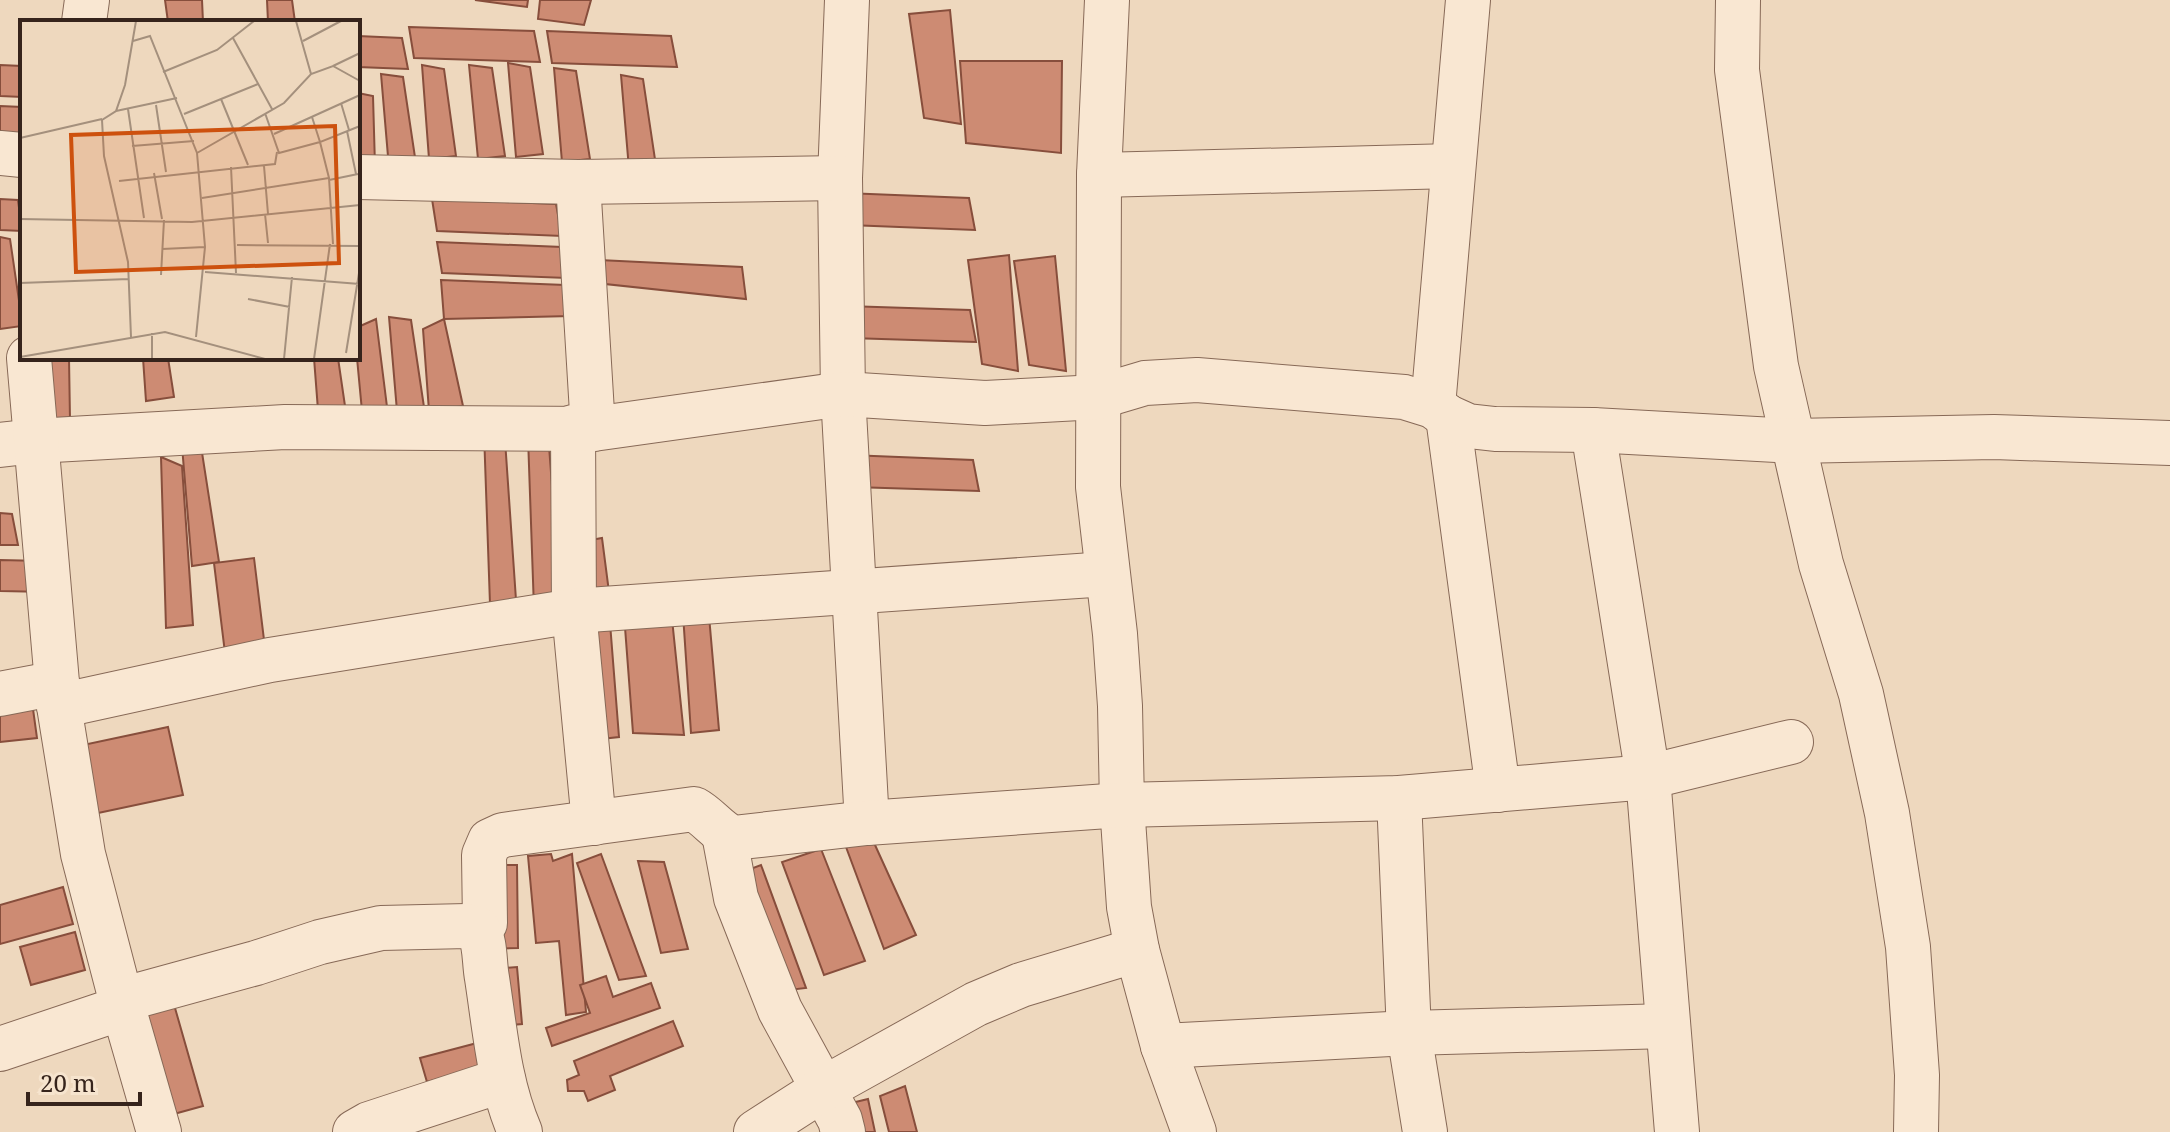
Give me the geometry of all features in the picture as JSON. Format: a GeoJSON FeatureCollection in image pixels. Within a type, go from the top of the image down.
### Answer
{"type":"FeatureCollection","features":[{"type":"Feature","properties":{"kind":"street"},"geometry":{"type":"LineString","coordinates":[[84,20],[87,0]]}},
{"type":"Feature","properties":{"kind":"street"},"geometry":{"type":"LineString","coordinates":[[847,0],[840,178],[843,394],[867,823]]}},
{"type":"Feature","properties":{"kind":"street"},"geometry":{"type":"LineString","coordinates":[[1107,0],[1099,175],[1098,487],[1120,706],[1122,805],[1129,907],[1137,950],[1163,1046],[1194,1132]]}},
{"type":"Feature","properties":{"kind":"street"},"geometry":{"type":"LineString","coordinates":[[1468,0],[1453,166],[1440,411],[1498,790]]}},
{"type":"Feature","properties":{"kind":"street"},"geometry":{"type":"LineString","coordinates":[[1738,0],[1737,70],[1776,366],[1821,564],[1861,694],[1887,813],[1908,947],[1917,1075],[1916,1132]]}},
{"type":"Feature","properties":{"kind":"street"},"geometry":{"type":"LineString","coordinates":[[0,153],[20,155]]}},
{"type":"Feature","properties":{"kind":"street"},"geometry":{"type":"LineString","coordinates":[[1099,175],[1453,166]]}},
{"type":"Feature","properties":{"kind":"street"},"geometry":{"type":"LineString","coordinates":[[360,177],[578,182],[840,178]]}},
{"type":"Feature","properties":{"kind":"street"},"geometry":{"type":"LineString","coordinates":[[578,182],[583,428],[574,611],[594,823]]}},
{"type":"Feature","properties":{"kind":"street"},"geometry":{"type":"LineString","coordinates":[[29,360],[18,443],[83,854],[159,1132]]}},
{"type":"Feature","properties":{"kind":"street"},"geometry":{"type":"LineString","coordinates":[[18,443],[285,427],[583,428],[843,394],[985,403],[1098,397],[1145,383],[1197,380],[1404,397],[1468,426],[1495,429],[1593,430],[1793,441],[1994,437],[2170,443]]}},
{"type":"Feature","properties":{"kind":"street"},"geometry":{"type":"LineString","coordinates":[[1593,430],[1648,777],[1677,1132]]}},
{"type":"Feature","properties":{"kind":"street"},"geometry":{"type":"LineString","coordinates":[[0,694],[58,695],[574,611],[1107,574]]}},
{"type":"Feature","properties":{"kind":"street"},"geometry":{"type":"LineString","coordinates":[[478,929],[485,923],[484,855],[490,841],[503,835],[694,809],[733,838],[867,823],[1122,805],[1399,798],[1648,777],[1791,742]]}},
{"type":"Feature","properties":{"kind":"street"},"geometry":{"type":"LineString","coordinates":[[1399,798],[1409,1033],[1425,1132]]}},
{"type":"Feature","properties":{"kind":"street"},"geometry":{"type":"LineString","coordinates":[[724,834],[736,898],[780,1010],[843,1132]]}},
{"type":"Feature","properties":{"kind":"street"},"geometry":{"type":"LineString","coordinates":[[0,1049],[110,1012],[121,1000],[320,942],[381,928],[467,926],[478,929],[482,936],[503,1080],[520,1132]]}},
{"type":"Feature","properties":{"kind":"street"},"geometry":{"type":"LineString","coordinates":[[756,1132],[823,1089],[976,1004],[1021,985],[1137,950]]}},
{"type":"Feature","properties":{"kind":"street"},"geometry":{"type":"LineString","coordinates":[[1163,1046],[1409,1033],[1668,1026]]}},
{"type":"Feature","properties":{"kind":"street"},"geometry":{"type":"LineString","coordinates":[[355,1132],[369,1124],[503,1080]]}},
{"type":"Feature","properties":{"kind":"building"},"geometry":{"type":"Polygon","coordinates":[[[165,0],[202,0],[203,20],[168,20],[165,0]]]}},
{"type":"Feature","properties":{"kind":"building"},"geometry":{"type":"Polygon","coordinates":[[[267,0],[292,0],[295,20],[268,20],[267,0]]]}},
{"type":"Feature","properties":{"kind":"building"},"geometry":{"type":"Polygon","coordinates":[[[475,0],[528,0],[527,7],[475,0]]]}},
{"type":"Feature","properties":{"kind":"building"},"geometry":{"type":"Polygon","coordinates":[[[540,0],[591,0],[584,25],[538,19],[540,0]]]}},
{"type":"Feature","properties":{"kind":"building"},"geometry":{"type":"Polygon","coordinates":[[[950,10],[961,124],[924,118],[909,14],[950,10]]]}},
{"type":"Feature","properties":{"kind":"building"},"geometry":{"type":"Polygon","coordinates":[[[409,27],[534,31],[540,62],[414,58],[409,27]]]}},
{"type":"Feature","properties":{"kind":"building"},"geometry":{"type":"Polygon","coordinates":[[[547,31],[671,36],[677,67],[552,63],[547,31]]]}},
{"type":"Feature","properties":{"kind":"building"},"geometry":{"type":"Polygon","coordinates":[[[360,36],[402,38],[408,69],[360,67],[360,36]]]}},
{"type":"Feature","properties":{"kind":"building"},"geometry":{"type":"Polygon","coordinates":[[[960,61],[1062,61],[1061,153],[966,143],[960,61]]]}},
{"type":"Feature","properties":{"kind":"building"},"geometry":{"type":"Polygon","coordinates":[[[508,63],[530,67],[543,154],[516,157],[508,63]]]}},
{"type":"Feature","properties":{"kind":"building"},"geometry":{"type":"Polygon","coordinates":[[[0,65],[20,66],[20,97],[0,96],[0,65]]]}},
{"type":"Feature","properties":{"kind":"building"},"geometry":{"type":"Polygon","coordinates":[[[422,65],[444,69],[456,156],[429,159],[422,65]]]}},
{"type":"Feature","properties":{"kind":"building"},"geometry":{"type":"Polygon","coordinates":[[[469,65],[492,68],[505,156],[478,159],[469,65]]]}},
{"type":"Feature","properties":{"kind":"building"},"geometry":{"type":"Polygon","coordinates":[[[554,68],[576,71],[590,159],[562,162],[554,68]]]}},
{"type":"Feature","properties":{"kind":"building"},"geometry":{"type":"Polygon","coordinates":[[[381,74],[403,77],[416,164],[389,168],[381,74]]]}},
{"type":"Feature","properties":{"kind":"building"},"geometry":{"type":"Polygon","coordinates":[[[621,75],[643,79],[656,166],[629,169],[621,75]]]}},
{"type":"Feature","properties":{"kind":"building"},"geometry":{"type":"Polygon","coordinates":[[[360,93],[373,96],[375,166],[360,164],[360,93]]]}},
{"type":"Feature","properties":{"kind":"building"},"geometry":{"type":"Polygon","coordinates":[[[0,106],[20,107],[20,138],[0,138],[0,106]]]}},
{"type":"Feature","properties":{"kind":"building"},"geometry":{"type":"Polygon","coordinates":[[[845,193],[969,198],[975,230],[849,225],[845,193]]]}},
{"type":"Feature","properties":{"kind":"building"},"geometry":{"type":"Polygon","coordinates":[[[0,199],[18,200],[20,231],[0,230],[0,199]]]}},
{"type":"Feature","properties":{"kind":"building"},"geometry":{"type":"Polygon","coordinates":[[[432,199],[556,204],[562,236],[437,231],[432,199]]]}},
{"type":"Feature","properties":{"kind":"building"},"geometry":{"type":"Polygon","coordinates":[[[0,237],[10,239],[20,326],[0,329],[0,237]]]}},
{"type":"Feature","properties":{"kind":"building"},"geometry":{"type":"Polygon","coordinates":[[[437,242],[562,247],[567,278],[442,273],[437,242]]]}},
{"type":"Feature","properties":{"kind":"building"},"geometry":{"type":"Polygon","coordinates":[[[1009,255],[1018,371],[982,364],[968,260],[1009,255]]]}},
{"type":"Feature","properties":{"kind":"building"},"geometry":{"type":"Polygon","coordinates":[[[1055,256],[1066,371],[1029,365],[1014,261],[1055,256]]]}},
{"type":"Feature","properties":{"kind":"building"},"geometry":{"type":"Polygon","coordinates":[[[599,260],[742,267],[746,299],[596,283],[599,260]]]}},
{"type":"Feature","properties":{"kind":"building"},"geometry":{"type":"Polygon","coordinates":[[[441,280],[565,285],[571,316],[444,319],[441,280]]]}},
{"type":"Feature","properties":{"kind":"building"},"geometry":{"type":"Polygon","coordinates":[[[846,306],[970,310],[976,342],[850,338],[846,306]]]}},
{"type":"Feature","properties":{"kind":"building"},"geometry":{"type":"Polygon","coordinates":[[[389,317],[411,320],[424,407],[397,411],[389,317]]]}},
{"type":"Feature","properties":{"kind":"building"},"geometry":{"type":"Polygon","coordinates":[[[376,319],[387,407],[362,411],[357,360],[360,360],[360,326],[376,319]]]}},
{"type":"Feature","properties":{"kind":"building"},"geometry":{"type":"Polygon","coordinates":[[[444,319],[463,406],[429,411],[423,329],[444,319]]]}},
{"type":"Feature","properties":{"kind":"building"},"geometry":{"type":"Polygon","coordinates":[[[44,360],[69,360],[70,420],[45,420],[44,360]]]}},
{"type":"Feature","properties":{"kind":"building"},"geometry":{"type":"Polygon","coordinates":[[[143,360],[168,360],[174,397],[146,401],[143,360]]]}},
{"type":"Feature","properties":{"kind":"building"},"geometry":{"type":"Polygon","coordinates":[[[314,360],[338,360],[345,406],[318,410],[314,360]]]}},
{"type":"Feature","properties":{"kind":"building"},"geometry":{"type":"Polygon","coordinates":[[[484,432],[505,440],[516,600],[490,604],[484,432]]]}},
{"type":"Feature","properties":{"kind":"building"},"geometry":{"type":"Polygon","coordinates":[[[528,437],[549,446],[561,605],[534,609],[528,437]]]}},
{"type":"Feature","properties":{"kind":"building"},"geometry":{"type":"Polygon","coordinates":[[[182,446],[201,446],[219,562],[192,566],[182,446]]]}},
{"type":"Feature","properties":{"kind":"building"},"geometry":{"type":"Polygon","coordinates":[[[849,455],[973,460],[979,491],[854,487],[849,455]]]}},
{"type":"Feature","properties":{"kind":"building"},"geometry":{"type":"Polygon","coordinates":[[[161,457],[182,466],[193,625],[166,628],[161,457]]]}},
{"type":"Feature","properties":{"kind":"building"},"geometry":{"type":"Polygon","coordinates":[[[0,513],[12,514],[18,545],[0,545],[0,513]]]}},
{"type":"Feature","properties":{"kind":"building"},"geometry":{"type":"Polygon","coordinates":[[[602,538],[609,592],[581,595],[585,541],[602,538]]]}},
{"type":"Feature","properties":{"kind":"building"},"geometry":{"type":"Polygon","coordinates":[[[254,558],[265,648],[225,653],[214,563],[254,558]]]}},
{"type":"Feature","properties":{"kind":"building"},"geometry":{"type":"Polygon","coordinates":[[[0,560],[42,561],[48,592],[0,591],[0,560]]]}},
{"type":"Feature","properties":{"kind":"building"},"geometry":{"type":"Polygon","coordinates":[[[624,614],[672,619],[684,735],[633,733],[624,614]]]}},
{"type":"Feature","properties":{"kind":"building"},"geometry":{"type":"Polygon","coordinates":[[[683,614],[709,616],[719,730],[691,733],[683,614]]]}},
{"type":"Feature","properties":{"kind":"building"},"geometry":{"type":"Polygon","coordinates":[[[584,621],[610,623],[619,737],[592,740],[584,621]]]}},
{"type":"Feature","properties":{"kind":"building"},"geometry":{"type":"Polygon","coordinates":[[[33,709],[37,738],[0,742],[0,713],[33,709]]]}},
{"type":"Feature","properties":{"kind":"building"},"geometry":{"type":"Polygon","coordinates":[[[168,727],[183,795],[84,816],[83,745],[168,727]]]}},
{"type":"Feature","properties":{"kind":"building"},"geometry":{"type":"Polygon","coordinates":[[[870,834],[916,935],[884,949],[846,847],[870,834]]]}},
{"type":"Feature","properties":{"kind":"building"},"geometry":{"type":"Polygon","coordinates":[[[821,849],[865,961],[824,975],[782,862],[821,849]]]}},
{"type":"Feature","properties":{"kind":"building"},"geometry":{"type":"Polygon","coordinates":[[[551,854],[553,861],[572,854],[586,1012],[566,1015],[559,941],[536,943],[528,856],[551,854]]]}},
{"type":"Feature","properties":{"kind":"building"},"geometry":{"type":"Polygon","coordinates":[[[601,854],[646,976],[619,980],[577,863],[601,854]]]}},
{"type":"Feature","properties":{"kind":"building"},"geometry":{"type":"Polygon","coordinates":[[[638,861],[664,862],[688,949],[661,953],[638,861]]]}},
{"type":"Feature","properties":{"kind":"building"},"geometry":{"type":"Polygon","coordinates":[[[489,865],[517,865],[518,948],[489,949],[489,865]]]}},
{"type":"Feature","properties":{"kind":"building"},"geometry":{"type":"Polygon","coordinates":[[[761,865],[806,988],[780,991],[737,874],[761,865]]]}},
{"type":"Feature","properties":{"kind":"building"},"geometry":{"type":"Polygon","coordinates":[[[63,887],[73,924],[0,944],[0,905],[63,887]]]}},
{"type":"Feature","properties":{"kind":"building"},"geometry":{"type":"Polygon","coordinates":[[[75,932],[85,970],[31,985],[20,947],[75,932]]]}},
{"type":"Feature","properties":{"kind":"building"},"geometry":{"type":"Polygon","coordinates":[[[517,967],[522,1024],[499,1026],[494,969],[517,967]]]}},
{"type":"Feature","properties":{"kind":"building"},"geometry":{"type":"Polygon","coordinates":[[[606,976],[613,997],[651,983],[660,1008],[552,1046],[546,1028],[590,1013],[580,985],[606,976]]]}},
{"type":"Feature","properties":{"kind":"building"},"geometry":{"type":"Polygon","coordinates":[[[173,1001],[203,1106],[163,1117],[133,1012],[173,1001]]]}},
{"type":"Feature","properties":{"kind":"building"},"geometry":{"type":"Polygon","coordinates":[[[673,1021],[683,1046],[610,1076],[615,1090],[588,1101],[584,1091],[568,1091],[567,1080],[579,1075],[574,1061],[673,1021]]]}},
{"type":"Feature","properties":{"kind":"building"},"geometry":{"type":"Polygon","coordinates":[[[477,1043],[484,1067],[427,1082],[420,1058],[477,1043]]]}},
{"type":"Feature","properties":{"kind":"building"},"geometry":{"type":"Polygon","coordinates":[[[905,1086],[917,1132],[889,1132],[880,1096],[905,1086]]]}},
{"type":"Feature","properties":{"kind":"building"},"geometry":{"type":"Polygon","coordinates":[[[868,1099],[875,1132],[849,1132],[843,1105],[868,1099]]]}}]}
